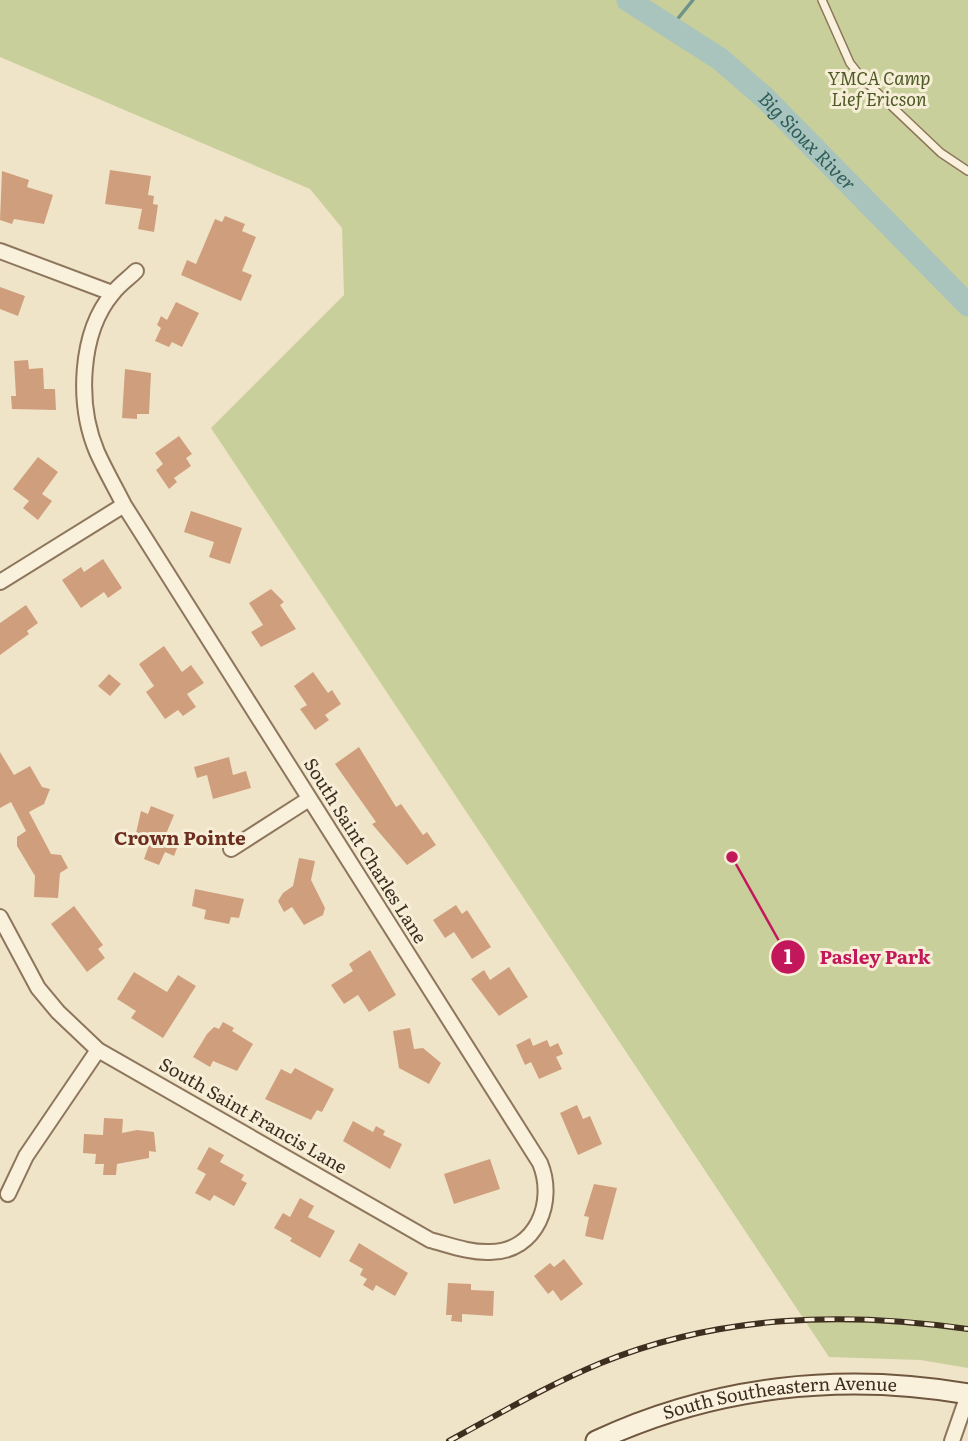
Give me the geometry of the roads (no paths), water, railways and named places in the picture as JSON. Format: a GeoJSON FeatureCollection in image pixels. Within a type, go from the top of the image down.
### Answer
{"type":"FeatureCollection","features":[{"type":"Feature","properties":{"kind":"main road","name":"South Southeastern Avenue"},"geometry":{"type":"LineString","coordinates":[[596,1441],[699,1403],[767,1389],[865,1383],[968,1394]]}},
{"type":"Feature","properties":{"kind":"street"},"geometry":{"type":"LineString","coordinates":[[0,251],[112,293]]}},
{"type":"Feature","properties":{"kind":"street","name":"South Saint Charles Lane"},"geometry":{"type":"LineString","coordinates":[[136,271],[112,293],[97,320],[87,352],[84,381],[96,450],[124,505],[540,1163],[546,1177],[547,1194],[539,1224]]}},
{"type":"Feature","properties":{"kind":"street"},"geometry":{"type":"LineString","coordinates":[[0,582],[124,505]]}},
{"type":"Feature","properties":{"kind":"street"},"geometry":{"type":"LineString","coordinates":[[231,849],[309,799]]}},
{"type":"Feature","properties":{"kind":"street","name":"South Saint Francis Lane"},"geometry":{"type":"LineString","coordinates":[[0,917],[38,988],[58,1012],[98,1050],[430,1240],[490,1252],[507,1249],[521,1241],[539,1224]]}},
{"type":"Feature","properties":{"kind":"street"},"geometry":{"type":"LineString","coordinates":[[8,1194],[26,1156],[98,1050]]}},
{"type":"Feature","properties":{"kind":"street"},"geometry":{"type":"LineString","coordinates":[[952,1441],[968,1394]]}},
{"type":"Feature","properties":{"kind":"lane"},"geometry":{"type":"LineString","coordinates":[[822,0],[850,63],[861,77],[941,153],[968,171]]}},
{"type":"Feature","properties":{"kind":"waterway","name":"Big Sioux River"},"geometry":{"type":"LineString","coordinates":[[628,0],[720,59],[765,98],[968,305]]}},
{"type":"Feature","properties":{"kind":"waterway"},"geometry":{"type":"LineString","coordinates":[[671,27],[693,0]]}},
{"type":"Feature","properties":{"kind":"railway"},"geometry":{"type":"LineString","coordinates":[[449,1441],[524,1400],[601,1363],[691,1335],[736,1326],[828,1319],[921,1323],[968,1329]]}},
{"type":"Feature","properties":{"kind":"place","name":"Pasley Park"},"geometry":{"type":"Point","coordinates":[732,857]}},
{"type":"Feature","properties":{"kind":"district","name":"Crown Pointe"},"geometry":{"type":"Point","coordinates":[180,838]}},
{"type":"Feature","properties":{"kind":"park label","name":"YMCA Camp Lief Ericson"},"geometry":{"type":"Point","coordinates":[879,89]}}]}
